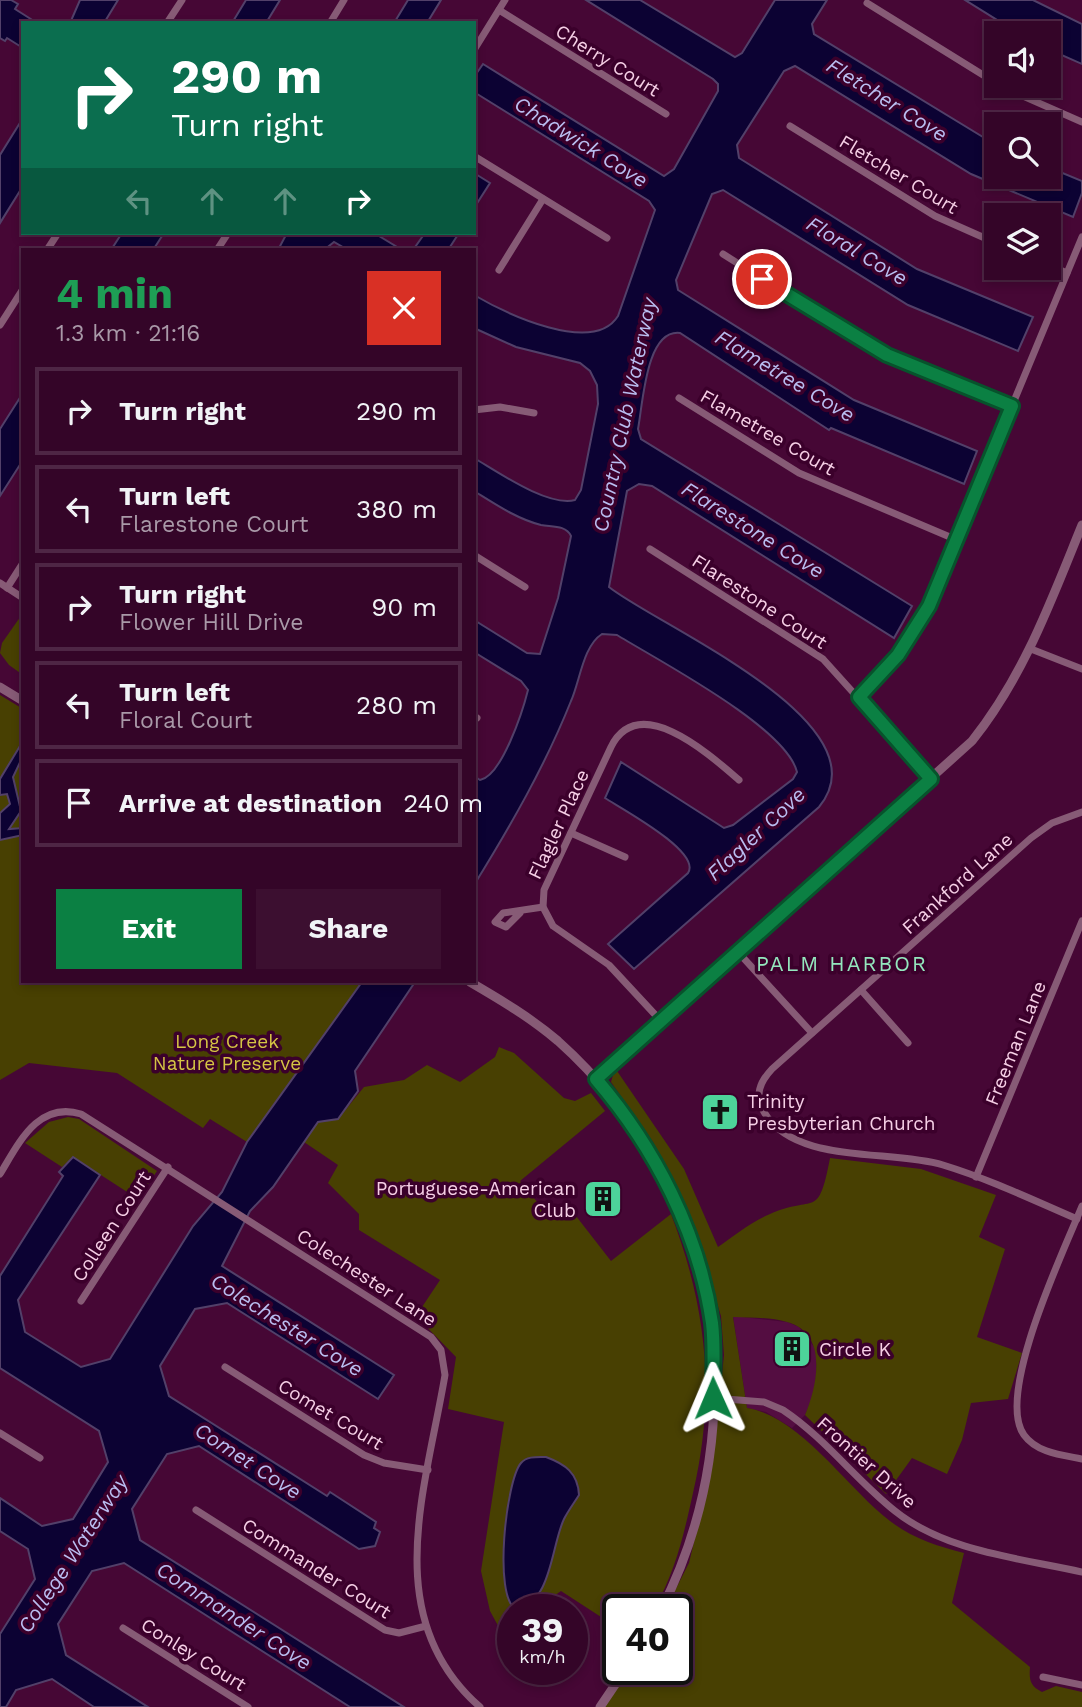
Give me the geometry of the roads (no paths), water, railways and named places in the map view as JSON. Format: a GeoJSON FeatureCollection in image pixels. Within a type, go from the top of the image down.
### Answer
{"type":"FeatureCollection","features":[{"type":"Feature","properties":{"kind":"street"},"geometry":{"type":"LineString","coordinates":[[168,21],[181,0]]}},
{"type":"Feature","properties":{"kind":"street"},"geometry":{"type":"LineString","coordinates":[[331,21],[344,0]]}},
{"type":"Feature","properties":{"kind":"street"},"geometry":{"type":"LineString","coordinates":[[476,47],[505,0]]}},
{"type":"Feature","properties":{"kind":"street"},"geometry":{"type":"LineString","coordinates":[[867,3],[984,76]]}},
{"type":"Feature","properties":{"kind":"street","name":"Cherry Court"},"geometry":{"type":"LineString","coordinates":[[499,10],[666,114]]}},
{"type":"Feature","properties":{"kind":"street"},"geometry":{"type":"LineString","coordinates":[[1027,98],[1082,122]]}},
{"type":"Feature","properties":{"kind":"street","name":"Fletcher Court"},"geometry":{"type":"LineString","coordinates":[[790,126],[926,211],[984,238]]}},
{"type":"Feature","properties":{"kind":"street"},"geometry":{"type":"LineString","coordinates":[[476,157],[607,238]]}},
{"type":"Feature","properties":{"kind":"street"},"geometry":{"type":"LineString","coordinates":[[499,270],[543,199]]}},
{"type":"Feature","properties":{"kind":"street"},"geometry":{"type":"LineString","coordinates":[[859,697],[891,663],[916,630],[957,540],[1082,237]]}},
{"type":"Feature","properties":{"kind":"street"},"geometry":{"type":"LineString","coordinates":[[723,254],[862,342],[1012,406]]}},
{"type":"Feature","properties":{"kind":"street"},"geometry":{"type":"LineString","coordinates":[[1061,270],[1067,273]]}},
{"type":"Feature","properties":{"kind":"street"},"geometry":{"type":"LineString","coordinates":[[0,325],[21,292]]}},
{"type":"Feature","properties":{"kind":"street","name":"Flametree Court"},"geometry":{"type":"LineString","coordinates":[[679,398],[799,473],[957,540]]}},
{"type":"Feature","properties":{"kind":"street"},"geometry":{"type":"LineString","coordinates":[[476,410],[500,407],[534,413]]}},
{"type":"Feature","properties":{"kind":"street"},"geometry":{"type":"LineString","coordinates":[[596,1079],[972,741],[989,719],[1031,649],[1082,525]]}},
{"type":"Feature","properties":{"kind":"street","name":"Flarestone Court"},"geometry":{"type":"LineString","coordinates":[[650,549],[817,655],[859,697],[931,779]]}},
{"type":"Feature","properties":{"kind":"street"},"geometry":{"type":"LineString","coordinates":[[476,556],[525,587]]}},
{"type":"Feature","properties":{"kind":"street"},"geometry":{"type":"LineString","coordinates":[[21,565],[4,586],[21,597]]}},
{"type":"Feature","properties":{"kind":"street"},"geometry":{"type":"LineString","coordinates":[[1031,649],[1082,669]]}},
{"type":"Feature","properties":{"kind":"street"},"geometry":{"type":"LineString","coordinates":[[0,687],[21,700]]}},
{"type":"Feature","properties":{"kind":"street","name":"Flagler Place"},"geometry":{"type":"LineString","coordinates":[[660,1020],[609,965],[552,926],[543,907],[544,890],[614,741],[625,729],[636,723],[647,722],[663,728],[722,765],[740,780]]}},
{"type":"Feature","properties":{"kind":"street","name":"Frankford Lane"},"geometry":{"type":"LineString","coordinates":[[1077,1219],[976,1177],[914,1158],[807,1145],[775,1125],[761,1104],[760,1085],[772,1069],[1037,833],[1060,819],[1082,812]]}},
{"type":"Feature","properties":{"kind":"street"},"geometry":{"type":"LineString","coordinates":[[571,833],[625,857]]}},
{"type":"Feature","properties":{"kind":"street"},"geometry":{"type":"LineString","coordinates":[[520,913],[543,907]]}},
{"type":"Feature","properties":{"kind":"street","name":"Freeman Lane"},"geometry":{"type":"LineString","coordinates":[[976,1177],[1082,921]]}},
{"type":"Feature","properties":{"kind":"street"},"geometry":{"type":"LineString","coordinates":[[737,951],[812,1033]]}},
{"type":"Feature","properties":{"kind":"street"},"geometry":{"type":"LineString","coordinates":[[472,983],[539,1026],[596,1079],[646,1147],[680,1212],[692,1244],[712,1327],[713,1398],[709,1460],[680,1571],[669,1594]]}},
{"type":"Feature","properties":{"kind":"street"},"geometry":{"type":"LineString","coordinates":[[861,990],[908,1043]]}},
{"type":"Feature","properties":{"kind":"street","name":"Colechester Lane"},"geometry":{"type":"LineString","coordinates":[[0,1174],[36,1121],[62,1111],[87,1116],[421,1329],[437,1344],[444,1360],[445,1375],[415,1567],[426,1626],[449,1672],[480,1707]]}},
{"type":"Feature","properties":{"kind":"street","name":"Colleen Court"},"geometry":{"type":"LineString","coordinates":[[82,1301],[168,1167]]}},
{"type":"Feature","properties":{"kind":"street"},"geometry":{"type":"LineString","coordinates":[[1082,1206],[1031,1334],[1016,1412],[1023,1433],[1035,1445],[1082,1459]]}},
{"type":"Feature","properties":{"kind":"street","name":"Comet Court"},"geometry":{"type":"LineString","coordinates":[[225,1367],[363,1455],[384,1463],[428,1471]]}},
{"type":"Feature","properties":{"kind":"street","name":"Frontier Drive"},"geometry":{"type":"LineString","coordinates":[[713,1398],[757,1401],[783,1410],[886,1503],[927,1532],[963,1545],[1082,1572]]}},
{"type":"Feature","properties":{"kind":"street"},"geometry":{"type":"LineString","coordinates":[[0,1433],[40,1458]]}},
{"type":"Feature","properties":{"kind":"street","name":"Commander Court"},"geometry":{"type":"LineString","coordinates":[[196,1510],[385,1630],[399,1633],[426,1626]]}},
{"type":"Feature","properties":{"kind":"street","name":"Conley Court"},"geometry":{"type":"LineString","coordinates":[[123,1628],[248,1707]]}},
{"type":"Feature","properties":{"kind":"street"},"geometry":{"type":"LineString","coordinates":[[1043,1677],[1082,1685]]}},
{"type":"Feature","properties":{"kind":"street"},"geometry":{"type":"LineString","coordinates":[[600,1707],[615,1685]]}},
{"type":"Feature","properties":{"kind":"water"},"geometry":{"type":"Polygon","coordinates":[[[0,0],[11,0],[18,4],[15,9],[34,21],[21,21],[21,47],[7,38],[5,41],[0,38],[0,0]]]}},
{"type":"Feature","properties":{"kind":"water"},"geometry":{"type":"Polygon","coordinates":[[[80,0],[118,0],[105,21],[71,21],[80,0]]]}},
{"type":"Feature","properties":{"kind":"water"},"geometry":{"type":"Polygon","coordinates":[[[246,0],[280,0],[267,21],[233,21],[246,0]]]}},
{"type":"Feature","properties":{"kind":"water"},"geometry":{"type":"Polygon","coordinates":[[[408,0],[441,0],[428,21],[395,21],[408,0]]]}},
{"type":"Feature","properties":{"kind":"water"},"geometry":{"type":"Polygon","coordinates":[[[586,0],[640,0],[735,57],[742,53],[775,0],[827,0],[812,24],[814,34],[984,138],[984,179],[795,66],[784,71],[737,145],[739,158],[917,269],[1033,317],[1018,351],[908,305],[723,190],[712,194],[676,280],[678,290],[854,400],[977,451],[964,484],[831,428],[829,430],[680,333],[669,335],[660,343],[648,370],[638,429],[641,439],[912,606],[894,638],[652,486],[639,484],[627,491],[609,587],[715,651],[796,710],[822,743],[832,775],[819,807],[634,969],[608,944],[688,873],[689,864],[683,854],[658,832],[605,798],[621,762],[724,828],[733,825],[793,779],[797,772],[788,754],[770,735],[719,696],[617,635],[602,634],[586,655],[571,701],[539,772],[476,882],[476,777],[480,780],[488,776],[504,755],[528,690],[521,681],[476,653],[476,621],[527,653],[540,654],[558,598],[571,536],[562,528],[541,525],[515,515],[476,492],[476,459],[538,493],[564,501],[575,500],[581,490],[598,404],[597,385],[590,371],[580,363],[516,347],[476,329],[476,296],[506,312],[548,327],[570,332],[589,332],[606,327],[618,316],[655,210],[649,201],[476,93],[476,74],[483,64],[664,176],[674,169],[718,91],[718,84],[586,0]]]}},
{"type":"Feature","properties":{"kind":"water"},"geometry":{"type":"Polygon","coordinates":[[[965,0],[1033,0],[1082,24],[1082,64],[1061,55],[1061,21],[999,21],[965,0]]]}},
{"type":"Feature","properties":{"kind":"water"},"geometry":{"type":"Polygon","coordinates":[[[21,121],[21,189],[0,223],[0,155],[21,121]]]}},
{"type":"Feature","properties":{"kind":"water"},"geometry":{"type":"Polygon","coordinates":[[[1061,172],[1082,181],[1082,193],[1073,217],[1061,212],[1061,203],[1040,203],[1007,189],[1061,189],[1061,172]]]}},
{"type":"Feature","properties":{"kind":"water"},"geometry":{"type":"Polygon","coordinates":[[[476,174],[490,183],[476,205],[476,174]]]}},
{"type":"Feature","properties":{"kind":"water"},"geometry":{"type":"Polygon","coordinates":[[[121,235],[163,235],[154,248],[112,248],[121,235]]]}},
{"type":"Feature","properties":{"kind":"water"},"geometry":{"type":"Polygon","coordinates":[[[286,235],[377,235],[399,248],[344,248],[334,242],[326,248],[279,248],[286,235]]]}},
{"type":"Feature","properties":{"kind":"water"},"geometry":{"type":"Polygon","coordinates":[[[424,235],[458,235],[449,248],[414,248],[424,235]]]}},
{"type":"Feature","properties":{"kind":"water"},"geometry":{"type":"Polygon","coordinates":[[[21,396],[21,463],[0,496],[0,429],[21,396]]]}},
{"type":"Feature","properties":{"kind":"water"},"geometry":{"type":"Polygon","coordinates":[[[21,744],[21,760],[13,777],[21,811],[9,829],[21,828],[21,835],[0,840],[0,813],[10,804],[7,794],[0,795],[0,779],[21,744]]]}},
{"type":"Feature","properties":{"kind":"water"},"geometry":{"type":"Polygon","coordinates":[[[361,983],[414,983],[355,1071],[358,1091],[338,1119],[318,1122],[273,1187],[250,1211],[222,1266],[394,1375],[378,1399],[227,1303],[195,1309],[160,1366],[169,1396],[327,1496],[330,1492],[376,1522],[374,1528],[380,1532],[375,1546],[359,1549],[199,1446],[167,1454],[132,1509],[140,1540],[404,1707],[350,1707],[124,1563],[92,1571],[58,1624],[66,1655],[148,1707],[94,1707],[52,1679],[16,1690],[6,1707],[0,1707],[0,1634],[35,1579],[28,1549],[0,1531],[0,1498],[42,1526],[73,1519],[108,1462],[99,1431],[0,1368],[0,1276],[63,1176],[59,1172],[73,1157],[100,1175],[18,1300],[25,1332],[81,1367],[110,1359],[193,1226],[222,1192],[247,1142],[361,983]]]}},
{"type":"Feature","properties":{"kind":"water"},"geometry":{"type":"Polygon","coordinates":[[[536,1457],[546,1457],[569,1470],[576,1481],[579,1495],[564,1519],[549,1572],[538,1594],[508,1594],[504,1538],[511,1491],[521,1463],[536,1457]]]}},
{"type":"Feature","properties":{"kind":"place","name":"Trinity Presbyterian Church"},"geometry":{"type":"Point","coordinates":[720,1112]}},
{"type":"Feature","properties":{"kind":"place","name":"Portuguese-American Club"},"geometry":{"type":"Point","coordinates":[603,1199]}},
{"type":"Feature","properties":{"kind":"place","name":"Circle K"},"geometry":{"type":"Point","coordinates":[792,1349]}},
{"type":"Feature","properties":{"kind":"district","name":"PALM HARBOR"},"geometry":{"type":"Point","coordinates":[842,964]}},
{"type":"Feature","properties":{"kind":"water label","name":"Fletcher Cove"},"geometry":{"type":"Point","coordinates":[887,100]}},
{"type":"Feature","properties":{"kind":"water label","name":"Chadwick Cove"},"geometry":{"type":"Point","coordinates":[581,142]}},
{"type":"Feature","properties":{"kind":"water label","name":"Floral Cove"},"geometry":{"type":"Point","coordinates":[857,251]}},
{"type":"Feature","properties":{"kind":"water label","name":"Flametree Cove"},"geometry":{"type":"Point","coordinates":[785,376]}},
{"type":"Feature","properties":{"kind":"water label","name":"Country Club Waterway"},"geometry":{"type":"Point","coordinates":[625,415]}},
{"type":"Feature","properties":{"kind":"water label","name":"Flarestone Cove"},"geometry":{"type":"Point","coordinates":[753,530]}},
{"type":"Feature","properties":{"kind":"water label","name":"Flagler Cove"},"geometry":{"type":"Point","coordinates":[756,834]}},
{"type":"Feature","properties":{"kind":"water label","name":"Colechester Cove"},"geometry":{"type":"Point","coordinates":[287,1325]}},
{"type":"Feature","properties":{"kind":"water label","name":"Comet Cove"},"geometry":{"type":"Point","coordinates":[248,1461]}},
{"type":"Feature","properties":{"kind":"water label","name":"College Waterway"},"geometry":{"type":"Point","coordinates":[73,1554]}},
{"type":"Feature","properties":{"kind":"water label","name":"Commander Cove"},"geometry":{"type":"Point","coordinates":[234,1616]}},
{"type":"Feature","properties":{"kind":"park label","name":"Long Creek Nature Preserve"},"geometry":{"type":"Point","coordinates":[227,1052]}}]}
